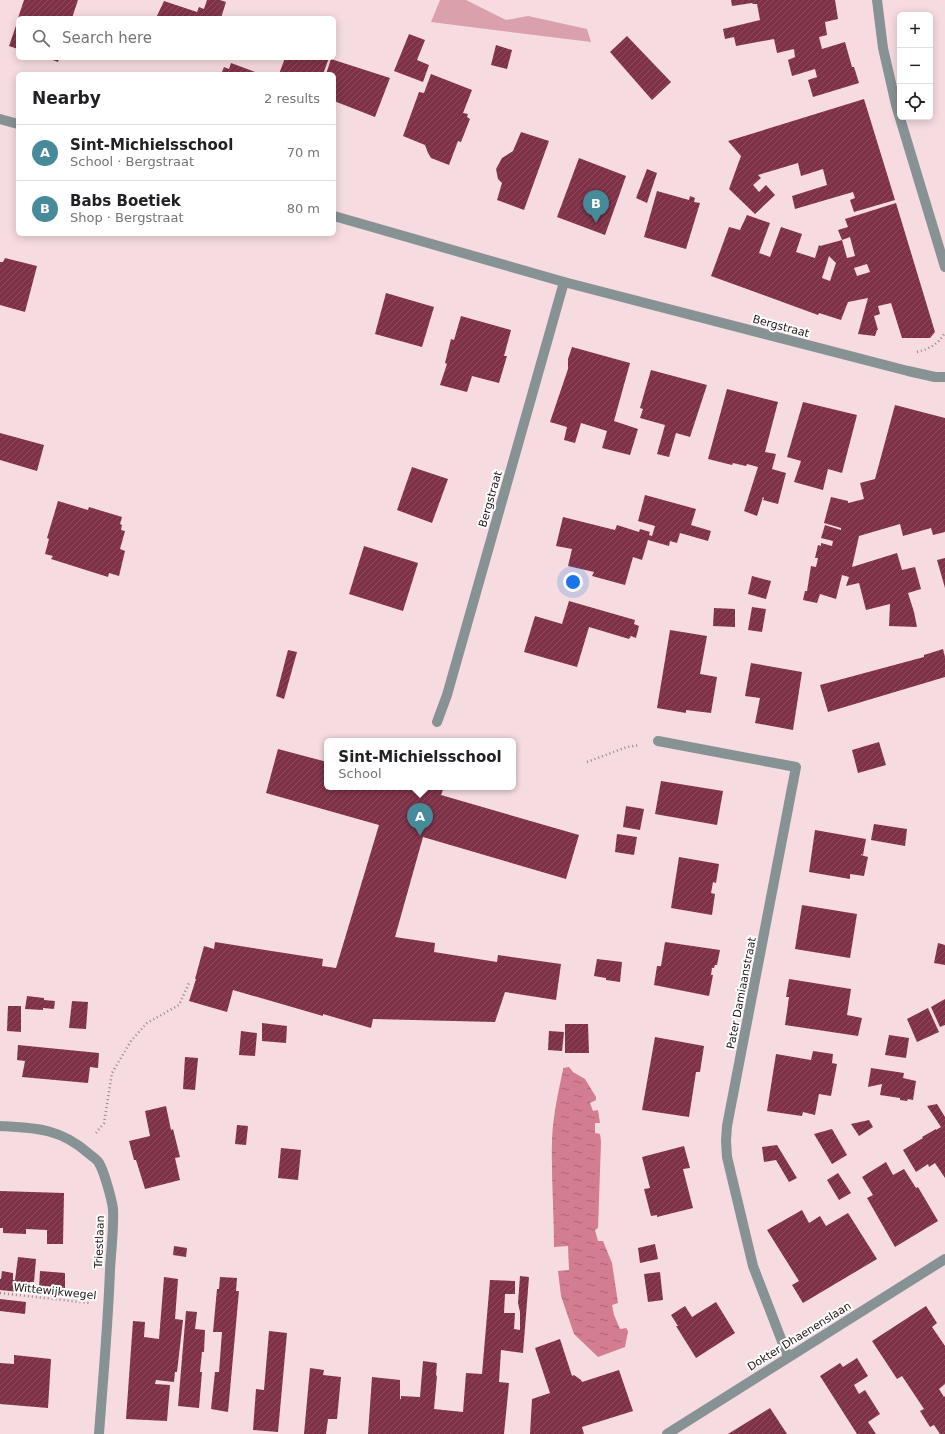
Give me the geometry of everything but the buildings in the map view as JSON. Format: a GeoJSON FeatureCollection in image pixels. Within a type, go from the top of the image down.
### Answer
{"type":"FeatureCollection","features":[{"type":"Feature","properties":{"kind":"street"},"geometry":{"type":"LineString","coordinates":[[877,0],[883,48],[896,105],[945,267]]}},
{"type":"Feature","properties":{"kind":"street"},"geometry":{"type":"LineString","coordinates":[[0,119],[16,123]]}},
{"type":"Feature","properties":{"kind":"street","name":"Bergstraat"},"geometry":{"type":"LineString","coordinates":[[336,217],[564,282],[908,371],[935,377],[945,377]]}},
{"type":"Feature","properties":{"kind":"street","name":"Bergstraat"},"geometry":{"type":"LineString","coordinates":[[437,722],[449,687],[564,282]]}},
{"type":"Feature","properties":{"kind":"street","name":"Pater Damiaanstraat"},"geometry":{"type":"LineString","coordinates":[[658,741],[796,767],[727,1126],[726,1141],[727,1157],[753,1266],[788,1357]]}},
{"type":"Feature","properties":{"kind":"street","name":"Triestlaan"},"geometry":{"type":"LineString","coordinates":[[0,1126],[27,1127],[49,1130],[68,1138],[83,1148],[99,1162],[104,1176],[112,1208],[109,1305],[99,1434]]}},
{"type":"Feature","properties":{"kind":"street","name":"Dokter Dhaenenslaan"},"geometry":{"type":"LineString","coordinates":[[667,1434],[945,1259]]}},
{"type":"Feature","properties":{"kind":"path"},"geometry":{"type":"LineString","coordinates":[[587,762],[627,747],[658,741]]}},
{"type":"Feature","properties":{"kind":"path"},"geometry":{"type":"LineString","coordinates":[[83,1148],[104,1123],[112,1073],[131,1041],[147,1023],[179,1005],[190,981]]}},
{"type":"Feature","properties":{"kind":"path","name":"Wittewijkwegel"},"geometry":{"type":"LineString","coordinates":[[0,1293],[109,1305]]}},
{"type":"Feature","properties":{"kind":"shaded area"},"geometry":{"type":"Polygon","coordinates":[[[440,0],[466,0],[506,20],[528,16],[587,29],[591,42],[431,22],[440,0]]]}},
{"type":"Feature","properties":{"kind":"water"},"geometry":{"type":"Polygon","coordinates":[[[569,1067],[573,1072],[585,1079],[596,1097],[596,1100],[590,1103],[593,1111],[598,1110],[600,1123],[595,1123],[595,1133],[600,1134],[601,1142],[598,1228],[595,1230],[598,1241],[603,1241],[612,1263],[618,1303],[612,1305],[614,1315],[620,1329],[626,1328],[628,1331],[625,1347],[598,1357],[574,1334],[561,1296],[558,1271],[569,1270],[568,1246],[554,1247],[552,1140],[556,1105],[563,1068],[569,1067]]]}},
{"type":"Feature","properties":{"kind":"place","name":"Babs Boetiek"},"geometry":{"type":"Point","coordinates":[596,223]}},
{"type":"Feature","properties":{"kind":"place","name":"Sint-Michielsschool"},"geometry":{"type":"Point","coordinates":[420,836]}}]}
